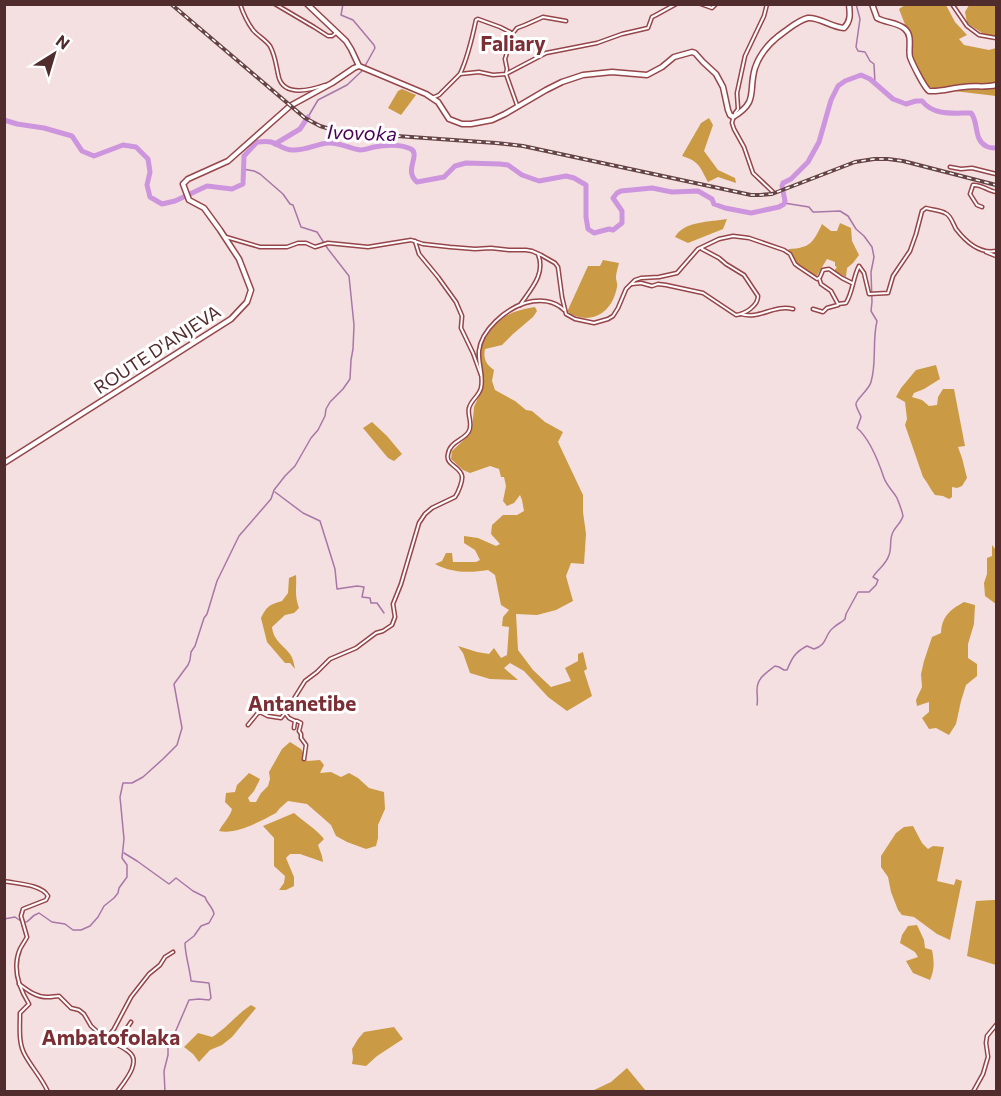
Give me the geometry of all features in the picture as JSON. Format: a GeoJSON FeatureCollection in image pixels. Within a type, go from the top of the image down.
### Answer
{"type":"FeatureCollection","features":[{"type":"Feature","properties":{"kind":"street"},"geometry":{"type":"LineString","coordinates":[[240,4],[253,30],[268,43],[275,55],[280,80],[287,88],[302,91],[332,83],[349,71],[362,68]]}},
{"type":"Feature","properties":{"kind":"street"},"geometry":{"type":"LineString","coordinates":[[275,4],[327,36],[336,33]]}},
{"type":"Feature","properties":{"kind":"street"},"geometry":{"type":"LineString","coordinates":[[306,4],[346,41],[362,68],[418,90],[438,102],[449,119],[462,124],[492,120],[554,86],[584,75],[612,72],[647,75],[674,57],[692,52],[717,74],[723,87],[730,116],[733,117]]}},
{"type":"Feature","properties":{"kind":"street"},"geometry":{"type":"LineString","coordinates":[[460,74],[479,72],[493,75],[506,74],[546,53],[597,43],[648,28],[652,18],[676,4]]}},
{"type":"Feature","properties":{"kind":"street"},"geometry":{"type":"LineString","coordinates":[[701,4],[712,9],[716,4]]}},
{"type":"Feature","properties":{"kind":"street"},"geometry":{"type":"LineString","coordinates":[[767,4],[765,16],[745,56],[737,93],[738,110],[732,123],[753,173],[773,192]]}},
{"type":"Feature","properties":{"kind":"street"},"geometry":{"type":"LineString","coordinates":[[733,117],[742,112],[748,104],[757,64],[774,38],[806,18],[814,18],[844,28],[850,19],[849,4]]}},
{"type":"Feature","properties":{"kind":"street"},"geometry":{"type":"LineString","coordinates":[[872,4],[877,18],[897,24],[908,32],[910,55],[923,84],[929,91],[996,85]]}},
{"type":"Feature","properties":{"kind":"street"},"geometry":{"type":"LineString","coordinates":[[952,4],[967,26],[979,35],[996,38]]}},
{"type":"Feature","properties":{"kind":"street"},"geometry":{"type":"LineString","coordinates":[[518,107],[506,74],[505,59],[517,28],[543,17],[566,21]]}},
{"type":"Feature","properties":{"kind":"street"},"geometry":{"type":"LineString","coordinates":[[432,98],[439,95],[460,74],[467,59],[476,20],[510,32],[512,38]]}},
{"type":"Feature","properties":{"kind":"street"},"geometry":{"type":"LineString","coordinates":[[349,71],[355,59]]}},
{"type":"Feature","properties":{"kind":"street","name":"ROUTE D'ANJEVA"},"geometry":{"type":"LineString","coordinates":[[4,463],[231,319],[247,302],[251,290],[239,259],[204,208],[189,200],[183,183],[209,168],[228,161],[290,106],[332,83]]}},
{"type":"Feature","properties":{"kind":"street"},"geometry":{"type":"LineString","coordinates":[[950,167],[972,168],[996,174]]}},
{"type":"Feature","properties":{"kind":"street"},"geometry":{"type":"LineString","coordinates":[[982,207],[977,205],[970,194],[973,185],[996,192]]}},
{"type":"Feature","properties":{"kind":"street"},"geometry":{"type":"LineString","coordinates":[[813,309],[823,312],[827,308],[846,303],[858,267],[861,266],[869,294],[888,293],[893,276],[910,251],[922,211],[926,208],[945,213],[967,240],[978,249],[996,256]]}},
{"type":"Feature","properties":{"kind":"street"},"geometry":{"type":"LineString","coordinates":[[248,725],[260,712],[280,718],[306,681],[330,659],[356,648],[376,633],[392,625],[395,617],[393,604],[402,584],[419,523],[429,510],[457,495],[462,474],[449,462],[448,451],[470,431],[469,408],[479,393],[482,377],[479,350],[484,336],[500,318],[520,305],[545,301],[559,305],[566,314],[575,319],[594,323],[608,319],[613,316],[626,290],[635,280],[677,273],[701,248],[719,239],[733,236],[749,238],[784,250],[790,254],[795,264],[819,278]]}},
{"type":"Feature","properties":{"kind":"street"},"geometry":{"type":"LineString","coordinates":[[224,237],[261,247],[287,247],[298,243],[306,243],[315,247],[328,243],[368,247],[411,240],[450,248],[526,250],[555,263],[558,267],[564,310]]}},
{"type":"Feature","properties":{"kind":"street"},"geometry":{"type":"LineString","coordinates":[[415,242],[419,254],[456,302],[462,316],[461,328],[482,377]]}},
{"type":"Feature","properties":{"kind":"street"},"geometry":{"type":"LineString","coordinates":[[701,248],[744,275],[752,286],[758,300],[756,304],[741,314]]}},
{"type":"Feature","properties":{"kind":"street"},"geometry":{"type":"LineString","coordinates":[[984,251],[996,251]]}},
{"type":"Feature","properties":{"kind":"street"},"geometry":{"type":"LineString","coordinates":[[520,305],[540,273],[541,261],[537,254]]}},
{"type":"Feature","properties":{"kind":"street"},"geometry":{"type":"LineString","coordinates":[[840,305],[829,289],[821,284],[819,278],[823,270],[829,269],[852,283]]}},
{"type":"Feature","properties":{"kind":"street"},"geometry":{"type":"LineString","coordinates":[[630,284],[652,286],[658,284],[703,293],[736,315],[750,317],[780,307],[793,309]]}},
{"type":"Feature","properties":{"kind":"street"},"geometry":{"type":"LineString","coordinates":[[285,713],[289,718],[301,723],[299,730],[306,746],[304,759]]}},
{"type":"Feature","properties":{"kind":"street"},"geometry":{"type":"LineString","coordinates":[[294,728],[295,721]]}},
{"type":"Feature","properties":{"kind":"street"},"geometry":{"type":"LineString","coordinates":[[4,881],[34,887],[46,892],[48,896],[46,900],[23,909],[21,916],[27,937],[19,950],[16,965],[19,984],[29,1004],[20,1013],[24,1055],[48,1092]]}},
{"type":"Feature","properties":{"kind":"street"},"geometry":{"type":"LineString","coordinates":[[107,1038],[130,997],[148,974],[173,952]]}},
{"type":"Feature","properties":{"kind":"street"},"geometry":{"type":"LineString","coordinates":[[19,984],[29,992],[40,996],[59,996],[71,1008],[81,1011],[95,1031],[128,1050],[133,1057],[134,1065],[117,1092]]}},
{"type":"Feature","properties":{"kind":"street"},"geometry":{"type":"LineString","coordinates":[[107,1038],[121,1038],[131,1022]]}},
{"type":"Feature","properties":{"kind":"street"},"geometry":{"type":"LineString","coordinates":[[973,1092],[988,1057],[987,1036],[996,1025]]}},
{"type":"Feature","properties":{"kind":"shaded area"},"geometry":{"type":"Polygon","coordinates":[[[905,5],[946,5],[955,22],[967,35],[959,39],[964,45],[989,50],[996,48],[996,96],[926,86],[914,61],[911,40],[899,9],[905,5]]]}},
{"type":"Feature","properties":{"kind":"shaded area"},"geometry":{"type":"Polygon","coordinates":[[[969,5],[996,5],[996,38],[982,33],[967,23],[965,12],[969,5]]]}},
{"type":"Feature","properties":{"kind":"shaded area"},"geometry":{"type":"Polygon","coordinates":[[[402,89],[416,95],[401,115],[388,108],[398,91],[402,89]]]}},
{"type":"Feature","properties":{"kind":"shaded area"},"geometry":{"type":"Polygon","coordinates":[[[709,118],[713,125],[704,151],[718,170],[735,178],[736,183],[718,177],[708,182],[698,165],[682,156],[701,123],[709,118]]]}},
{"type":"Feature","properties":{"kind":"shaded area"},"geometry":{"type":"Polygon","coordinates":[[[727,219],[723,229],[688,243],[675,237],[691,225],[727,219]]]}},
{"type":"Feature","properties":{"kind":"shaded area"},"geometry":{"type":"Polygon","coordinates":[[[840,223],[851,228],[852,241],[859,255],[847,268],[846,277],[834,271],[837,267],[835,262],[827,259],[816,277],[794,261],[789,249],[810,243],[822,224],[831,231],[837,231],[840,223]]]}},
{"type":"Feature","properties":{"kind":"shaded area"},"geometry":{"type":"Polygon","coordinates":[[[603,260],[619,263],[616,275],[617,287],[610,304],[599,315],[592,317],[584,318],[567,312],[588,266],[600,266],[603,260]]]}},
{"type":"Feature","properties":{"kind":"shaded area"},"geometry":{"type":"Polygon","coordinates":[[[535,307],[537,311],[533,317],[502,345],[485,349],[484,356],[494,370],[492,381],[495,390],[563,432],[558,442],[583,495],[586,534],[584,564],[571,563],[566,576],[573,601],[556,610],[537,615],[516,614],[518,650],[533,670],[551,687],[571,681],[565,668],[578,661],[578,654],[583,652],[587,669],[584,671],[592,696],[567,711],[548,697],[524,671],[510,663],[504,668],[518,680],[490,679],[470,673],[458,646],[489,654],[494,648],[501,658],[507,655],[509,627],[502,626],[503,617],[509,610],[501,605],[495,575],[488,570],[461,572],[435,564],[442,561],[446,553],[452,553],[453,562],[480,560],[475,550],[464,543],[464,536],[478,538],[496,546],[500,544],[491,534],[492,525],[503,515],[517,515],[524,511],[520,495],[514,503],[507,506],[503,501],[506,486],[499,469],[490,466],[470,473],[451,459],[452,451],[472,430],[474,407],[482,389],[483,374],[476,354],[489,333],[504,317],[535,307]]]}},
{"type":"Feature","properties":{"kind":"shaded area"},"geometry":{"type":"Polygon","coordinates":[[[936,365],[940,379],[914,393],[912,397],[922,400],[929,406],[937,405],[938,397],[943,389],[954,389],[965,446],[958,447],[967,478],[962,486],[952,487],[952,497],[949,499],[935,495],[923,477],[905,425],[907,419],[905,402],[896,397],[916,370],[936,365]]]}},
{"type":"Feature","properties":{"kind":"shaded area"},"geometry":{"type":"Polygon","coordinates":[[[372,422],[402,454],[394,461],[388,458],[363,428],[372,422]]]}},
{"type":"Feature","properties":{"kind":"shaded area"},"geometry":{"type":"Polygon","coordinates":[[[992,545],[996,550],[996,604],[985,596],[984,583],[987,574],[987,558],[992,556],[992,545]]]}},
{"type":"Feature","properties":{"kind":"shaded area"},"geometry":{"type":"Polygon","coordinates":[[[296,575],[296,595],[299,608],[294,613],[285,615],[272,627],[276,639],[291,656],[295,669],[290,663],[285,663],[267,642],[261,618],[269,606],[282,601],[288,593],[289,578],[296,575]]]}},
{"type":"Feature","properties":{"kind":"shaded area"},"geometry":{"type":"Polygon","coordinates":[[[964,602],[975,605],[974,624],[968,644],[968,658],[977,664],[977,676],[966,685],[956,724],[949,735],[936,728],[929,729],[922,718],[929,712],[929,702],[917,706],[916,700],[922,687],[921,674],[932,637],[941,633],[943,622],[948,614],[964,602]]]}},
{"type":"Feature","properties":{"kind":"shaded area"},"geometry":{"type":"Polygon","coordinates":[[[290,742],[301,749],[307,761],[320,760],[324,765],[320,773],[331,772],[341,777],[349,773],[369,788],[384,792],[385,809],[378,825],[376,846],[366,849],[347,842],[336,836],[331,825],[307,804],[288,801],[276,813],[256,823],[233,831],[219,831],[232,809],[225,802],[226,793],[235,792],[237,785],[249,773],[260,779],[248,798],[250,802],[256,802],[268,786],[269,772],[282,749],[290,742]]]}},
{"type":"Feature","properties":{"kind":"shaded area"},"geometry":{"type":"Polygon","coordinates":[[[294,813],[324,839],[318,845],[323,862],[300,854],[290,854],[286,858],[294,877],[294,886],[286,890],[279,890],[284,883],[285,876],[274,866],[274,838],[263,826],[294,813]]]}},
{"type":"Feature","properties":{"kind":"shaded area"},"geometry":{"type":"Polygon","coordinates":[[[913,826],[928,849],[933,846],[944,847],[937,881],[954,885],[956,879],[962,881],[950,940],[937,934],[914,917],[902,915],[891,892],[888,877],[881,867],[881,856],[896,833],[904,827],[913,826]]]}},
{"type":"Feature","properties":{"kind":"shaded area"},"geometry":{"type":"Polygon","coordinates":[[[996,900],[996,965],[967,956],[976,901],[996,900]]]}},
{"type":"Feature","properties":{"kind":"shaded area"},"geometry":{"type":"Polygon","coordinates":[[[917,925],[925,948],[932,950],[934,965],[930,980],[913,973],[906,961],[918,957],[915,952],[900,943],[908,926],[917,925]]]}},
{"type":"Feature","properties":{"kind":"shaded area"},"geometry":{"type":"Polygon","coordinates":[[[251,1005],[256,1008],[232,1037],[222,1045],[210,1050],[199,1062],[184,1047],[198,1033],[212,1037],[251,1005]]]}},
{"type":"Feature","properties":{"kind":"shaded area"},"geometry":{"type":"Polygon","coordinates":[[[394,1027],[403,1039],[366,1066],[352,1064],[352,1049],[364,1032],[394,1027]]]}},
{"type":"Feature","properties":{"kind":"shaded area"},"geometry":{"type":"Polygon","coordinates":[[[627,1068],[646,1091],[592,1091],[611,1082],[627,1068]]]}},
{"type":"Feature","properties":{"kind":"waterway"},"geometry":{"type":"LineString","coordinates":[[343,4],[341,15],[353,20],[374,45],[375,48],[365,66]]}},
{"type":"Feature","properties":{"kind":"waterway"},"geometry":{"type":"LineString","coordinates":[[856,4],[860,19],[856,47],[858,51],[865,52],[874,64],[875,83]]}},
{"type":"Feature","properties":{"kind":"waterway"},"geometry":{"type":"LineString","coordinates":[[308,117],[318,100],[347,85],[363,70]]}},
{"type":"Feature","properties":{"kind":"waterway","name":"Ivovoka"},"geometry":{"type":"LineString","coordinates":[[4,120],[72,136],[82,151],[94,156],[123,145],[136,147],[148,159],[150,172],[147,185],[150,197],[162,204],[175,201],[207,186],[232,189],[243,184],[244,156],[257,142],[271,142],[292,150],[328,143],[360,150],[397,146],[407,147],[414,152],[412,173],[417,182],[444,177],[455,166],[466,163],[508,165],[522,175],[539,181],[566,176],[574,178],[586,185],[586,217],[588,229],[594,233],[613,230],[622,223],[622,211],[613,198],[621,191],[652,188],[672,192],[698,191],[712,199],[714,204],[751,213],[779,207],[785,201],[783,183],[791,179],[808,162],[819,142],[831,100],[838,86],[861,75],[870,79],[893,99],[906,104],[922,101],[938,111],[971,113],[979,139],[988,147],[996,148]]}},
{"type":"Feature","properties":{"kind":"waterway"},"geometry":{"type":"LineString","coordinates":[[275,144],[300,129],[308,117]]}},
{"type":"Feature","properties":{"kind":"waterway"},"geometry":{"type":"LineString","coordinates":[[4,919],[15,917],[26,922],[39,913],[52,922],[65,924],[73,930],[81,930],[90,926],[104,906],[118,893],[127,877],[127,865],[122,858],[124,839],[120,797],[123,783],[132,783],[143,777],[177,745],[182,728],[174,684],[188,665],[217,581],[239,536],[271,499],[274,490],[295,466],[318,430],[330,402],[350,379],[354,325],[349,276],[317,232],[301,227],[293,205],[283,194],[260,174],[243,169]]}},
{"type":"Feature","properties":{"kind":"waterway"},"geometry":{"type":"LineString","coordinates":[[757,705],[757,686],[763,676],[775,666],[787,670],[792,659],[807,646],[814,649],[822,645],[830,631],[845,619],[858,592],[869,592],[876,585],[878,580],[873,577],[888,559],[892,535],[903,516],[897,498],[885,481],[874,452],[857,428],[861,417],[856,402],[870,385],[874,367],[877,321],[871,311],[871,272],[874,257],[872,247],[848,216],[840,211],[813,212],[809,207],[784,203]]}},
{"type":"Feature","properties":{"kind":"waterway"},"geometry":{"type":"LineString","coordinates":[[275,492],[303,513],[320,521],[335,569],[337,589],[364,587],[362,597],[370,598],[371,603],[377,603],[384,613]]}},
{"type":"Feature","properties":{"kind":"waterway"},"geometry":{"type":"LineString","coordinates":[[124,853],[169,884],[176,878],[205,897],[214,914],[209,923],[201,926],[185,943],[191,981],[209,983],[211,998],[209,1000],[189,1000],[174,1035],[174,1041],[168,1048],[164,1071],[165,1092]]}},
{"type":"Feature","properties":{"kind":"railway"},"geometry":{"type":"LineString","coordinates":[[171,4],[305,118],[320,126],[340,132],[523,146],[751,195],[772,194],[855,162],[874,159],[903,161],[996,185]]}},
{"type":"Feature","properties":{"kind":"district","name":"Faliary"},"geometry":{"type":"Point","coordinates":[513,42]}},
{"type":"Feature","properties":{"kind":"district","name":"Antanetibe"},"geometry":{"type":"Point","coordinates":[302,702]}},
{"type":"Feature","properties":{"kind":"district","name":"Ambatofolaka"},"geometry":{"type":"Point","coordinates":[111,1036]}}]}
